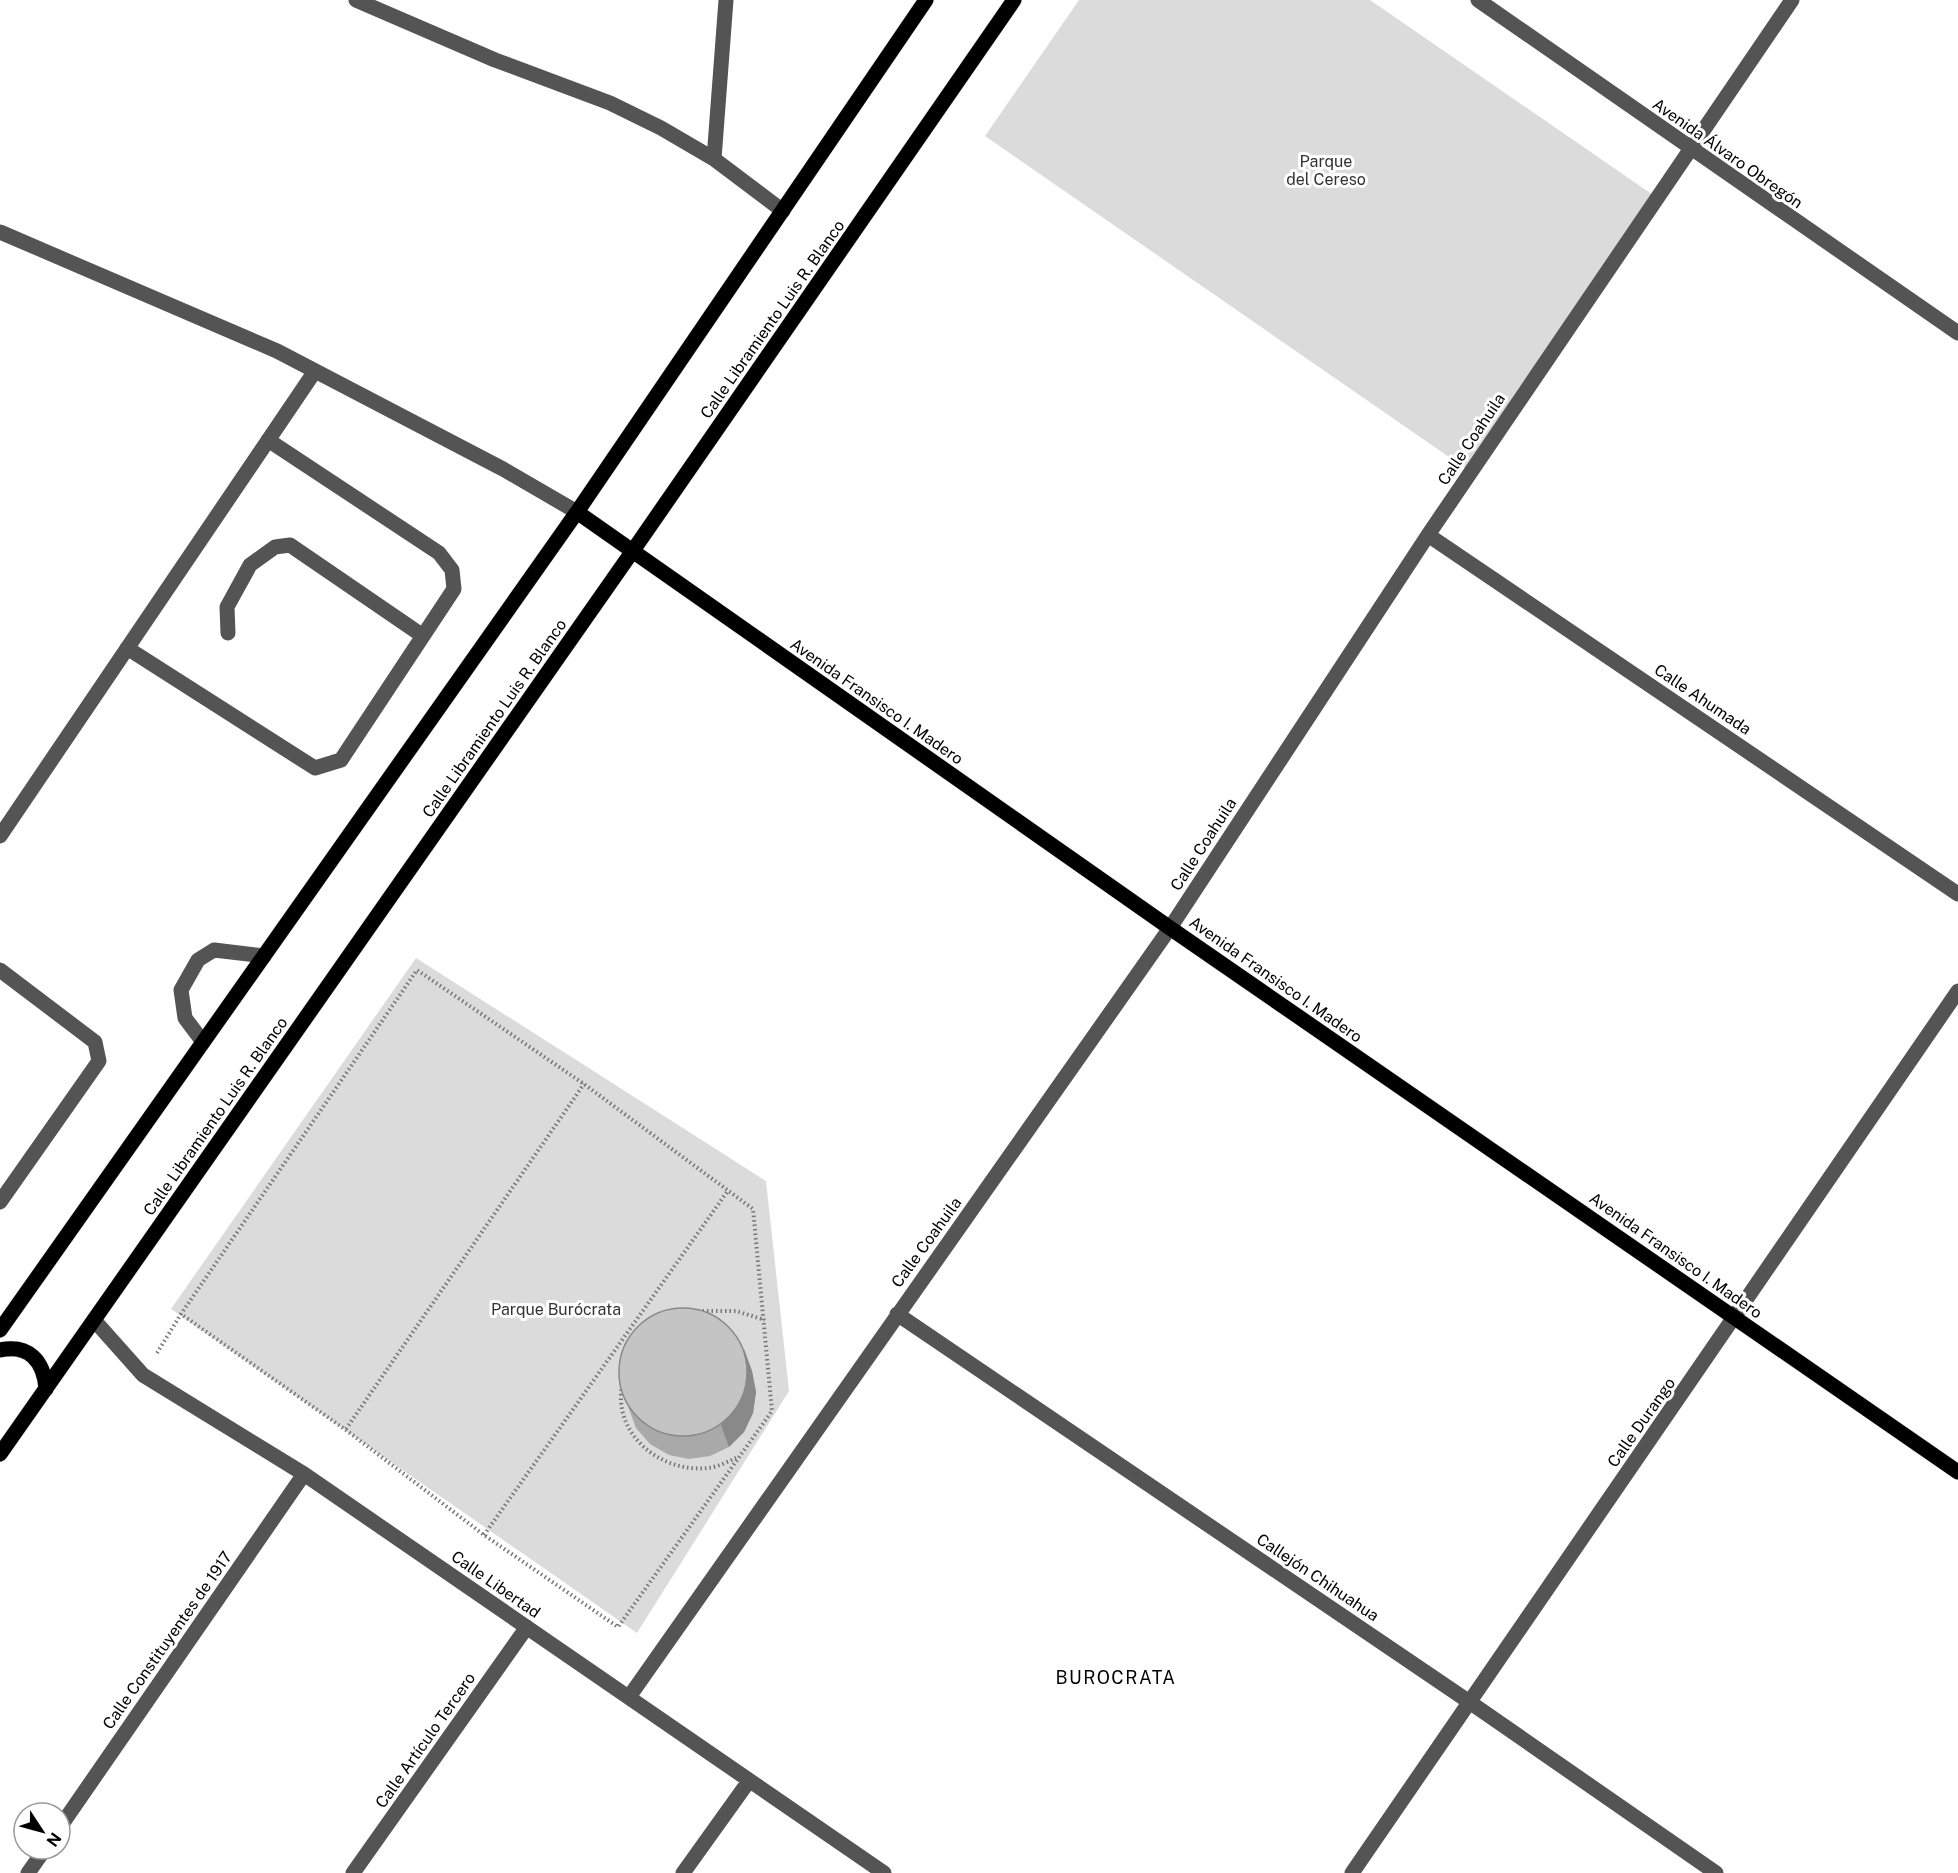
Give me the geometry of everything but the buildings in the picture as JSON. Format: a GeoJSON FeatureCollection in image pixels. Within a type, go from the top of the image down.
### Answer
{"type":"FeatureCollection","features":[{"type":"Feature","properties":{"kind":"main road"},"geometry":{"type":"LineString","coordinates":[[0,1330],[576,512],[926,0]]}},
{"type":"Feature","properties":{"kind":"main road","name":"Calle Libramiento Luis R. Blanco"},"geometry":{"type":"LineString","coordinates":[[0,1454],[632,552],[1014,0]]}},
{"type":"Feature","properties":{"kind":"main road","name":"Avenida Fransisco I. Madero"},"geometry":{"type":"LineString","coordinates":[[576,512],[1170,928],[1958,1472]]}},
{"type":"Feature","properties":{"kind":"main road"},"geometry":{"type":"LineString","coordinates":[[0,1350],[15,1348],[36,1360],[45,1372],[46,1389]]}},
{"type":"Feature","properties":{"kind":"street"},"geometry":{"type":"LineString","coordinates":[[356,0],[495,60],[610,104],[661,128],[714,159],[783,212]]}},
{"type":"Feature","properties":{"kind":"street"},"geometry":{"type":"LineString","coordinates":[[714,159],[726,0]]}},
{"type":"Feature","properties":{"kind":"street","name":"Avenida Álvaro Obregón"},"geometry":{"type":"LineString","coordinates":[[1478,0],[1958,333]]}},
{"type":"Feature","properties":{"kind":"street","name":"Calle Coahuila"},"geometry":{"type":"LineString","coordinates":[[629,1697],[1170,928],[1428,535],[1689,148],[1792,0]]}},
{"type":"Feature","properties":{"kind":"street"},"geometry":{"type":"LineString","coordinates":[[0,232],[277,351],[503,469],[576,512]]}},
{"type":"Feature","properties":{"kind":"street"},"geometry":{"type":"LineString","coordinates":[[0,836],[315,371]]}},
{"type":"Feature","properties":{"kind":"street"},"geometry":{"type":"LineString","coordinates":[[128,648],[315,768],[341,760],[454,589],[452,570],[439,553],[268,440]]}},
{"type":"Feature","properties":{"kind":"street","name":"Calle Ahumada"},"geometry":{"type":"LineString","coordinates":[[1428,535],[1958,894]]}},
{"type":"Feature","properties":{"kind":"street"},"geometry":{"type":"LineString","coordinates":[[228,633],[227,607],[250,565],[275,547],[290,544],[423,636]]}},
{"type":"Feature","properties":{"kind":"street"},"geometry":{"type":"LineString","coordinates":[[203,1042],[185,1018],[181,990],[198,960],[214,950],[264,956]]}},
{"type":"Feature","properties":{"kind":"street"},"geometry":{"type":"LineString","coordinates":[[0,970],[95,1042],[99,1061],[0,1202]]}},
{"type":"Feature","properties":{"kind":"street","name":"Calle Durango"},"geometry":{"type":"LineString","coordinates":[[1352,1873],[1958,991]]}},
{"type":"Feature","properties":{"kind":"street","name":"Callejón Chihuahua"},"geometry":{"type":"LineString","coordinates":[[897,1314],[1468,1701],[1716,1873]]}},
{"type":"Feature","properties":{"kind":"street","name":"Calle Libertad"},"geometry":{"type":"LineString","coordinates":[[94,1320],[143,1375],[304,1474],[884,1873]]}},
{"type":"Feature","properties":{"kind":"street","name":"Calle Constituyentes de 1917"},"geometry":{"type":"LineString","coordinates":[[72,1810],[304,1474]]}},
{"type":"Feature","properties":{"kind":"street","name":"Calle Artículo Tercero"},"geometry":{"type":"LineString","coordinates":[[353,1873],[527,1627]]}},
{"type":"Feature","properties":{"kind":"street"},"geometry":{"type":"LineString","coordinates":[[683,1873],[749,1781]]}},
{"type":"Feature","properties":{"kind":"path"},"geometry":{"type":"LineString","coordinates":[[143,1375],[181,1314],[417,970],[584,1084],[753,1209],[772,1411],[618,1627],[484,1535],[346,1430],[181,1314]]}},
{"type":"Feature","properties":{"kind":"path"},"geometry":{"type":"LineString","coordinates":[[346,1430],[584,1084]]}},
{"type":"Feature","properties":{"kind":"path"},"geometry":{"type":"LineString","coordinates":[[484,1535],[727,1192]]}},
{"type":"Feature","properties":{"kind":"path"},"geometry":{"type":"LineString","coordinates":[[695,1311],[736,1311],[765,1320]]}},
{"type":"Feature","properties":{"kind":"path"},"geometry":{"type":"LineString","coordinates":[[622,1340],[629,1345]]}},
{"type":"Feature","properties":{"kind":"path"},"geometry":{"type":"LineString","coordinates":[[624,1376],[619,1399],[623,1418],[633,1436],[648,1452],[670,1465],[698,1469],[711,1468],[739,1457]]}},
{"type":"Feature","properties":{"kind":"green space","name":"Parque del Cereso"},"geometry":{"type":"Polygon","coordinates":[[[1079,0],[1370,0],[1653,195],[1465,468],[985,136],[1079,0]]]}},
{"type":"Feature","properties":{"kind":"green space","name":"Parque Burócrata"},"geometry":{"type":"Polygon","coordinates":[[[416,958],[766,1181],[789,1391],[637,1633],[171,1309],[416,958]]]}},
{"type":"Feature","properties":{"kind":"district","name":"BUROCRATA"},"geometry":{"type":"Point","coordinates":[1116,1678]}}]}
